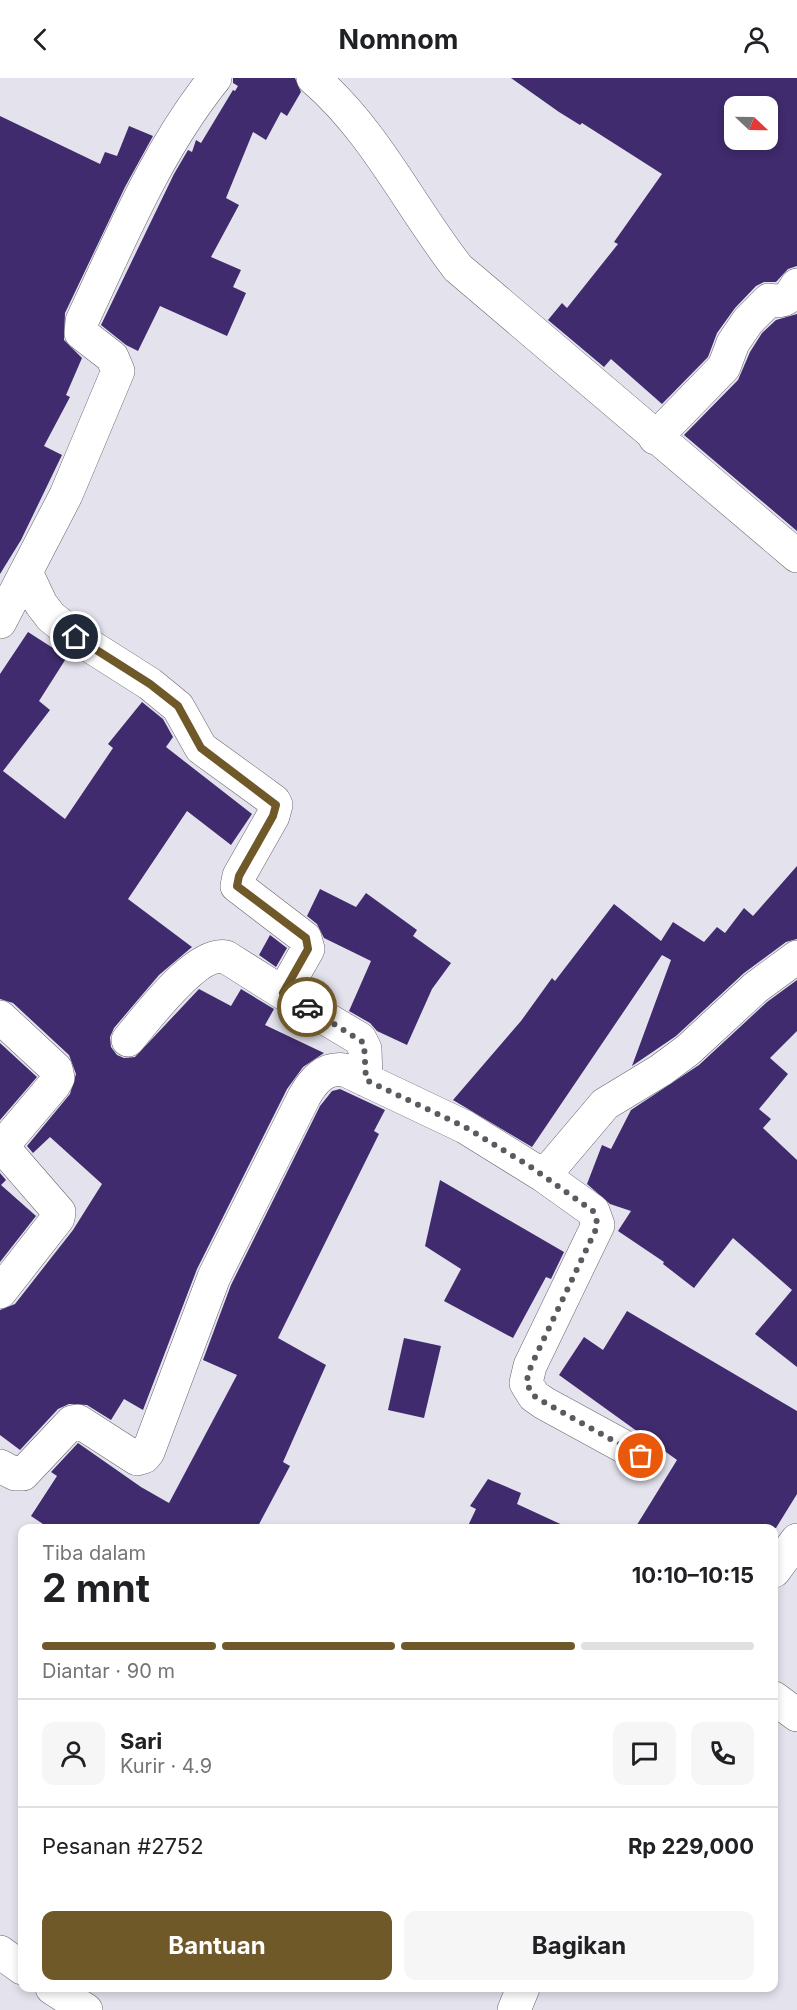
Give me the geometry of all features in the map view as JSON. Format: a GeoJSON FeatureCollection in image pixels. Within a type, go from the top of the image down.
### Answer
{"type":"FeatureCollection","features":[{"type":"Feature","properties":{"kind":"street"},"geometry":{"type":"LineString","coordinates":[[0,622],[66,495],[118,371],[112,357],[81,333],[82,321],[160,164],[191,108],[215,78]]}},
{"type":"Feature","properties":{"kind":"street"},"geometry":{"type":"LineString","coordinates":[[313,78],[333,95],[355,121],[429,231],[458,268],[655,438],[797,556]]}},
{"type":"Feature","properties":{"kind":"street"},"geometry":{"type":"LineString","coordinates":[[655,438],[724,367],[733,343],[748,321],[769,300],[780,302],[789,298],[797,285]]}},
{"type":"Feature","properties":{"kind":"street"},"geometry":{"type":"LineString","coordinates":[[26,573],[41,604],[51,616],[76,637],[150,684],[178,706],[201,748],[276,805],[273,816],[237,883],[241,891],[306,938],[308,949],[283,993]]}},
{"type":"Feature","properties":{"kind":"street"},"geometry":{"type":"LineString","coordinates":[[128,1040],[191,970],[216,957],[226,957],[360,1038],[365,1048],[366,1080]]}},
{"type":"Feature","properties":{"kind":"street"},"geometry":{"type":"LineString","coordinates":[[544,1176],[606,1104],[679,1057],[755,988],[797,957]]}},
{"type":"Feature","properties":{"kind":"street"},"geometry":{"type":"LineString","coordinates":[[0,1017],[56,1069],[58,1077],[54,1085],[4,1144],[6,1151],[59,1212],[58,1218],[0,1292]]}},
{"type":"Feature","properties":{"kind":"street"},"geometry":{"type":"LineString","coordinates":[[0,1466],[15,1474],[23,1474],[72,1422],[78,1421],[137,1459],[144,1457],[148,1452],[214,1277],[313,1082],[332,1070],[366,1080],[465,1127],[544,1176],[593,1211],[598,1225],[531,1366],[526,1383],[534,1396],[641,1456]]}},
{"type":"Feature","properties":{"kind":"street"},"geometry":{"type":"LineString","coordinates":[[778,1566],[797,1540]]}},
{"type":"Feature","properties":{"kind":"street"},"geometry":{"type":"LineString","coordinates":[[778,1701],[797,1715]]}},
{"type":"Feature","properties":{"kind":"street"},"geometry":{"type":"LineString","coordinates":[[0,1952],[18,1965]]}},
{"type":"Feature","properties":{"kind":"street"},"geometry":{"type":"LineString","coordinates":[[58,1992],[87,2010],[92,1992]]}},
{"type":"Feature","properties":{"kind":"street"},"geometry":{"type":"LineString","coordinates":[[514,2010],[521,1992]]}},
{"type":"Feature","properties":{"kind":"building"},"geometry":{"type":"Polygon","coordinates":[[[233,78],[295,78],[301,92],[287,116],[281,112],[266,140],[253,132],[226,198],[239,205],[211,257],[241,270],[233,287],[246,293],[227,336],[160,306],[138,351],[126,345],[101,325],[174,174],[188,150],[192,152],[196,140],[201,143],[233,90],[235,91],[238,86],[233,83],[233,78]]]}},
{"type":"Feature","properties":{"kind":"building"},"geometry":{"type":"Polygon","coordinates":[[[511,78],[797,78],[797,266],[788,269],[776,282],[764,282],[756,286],[735,308],[717,333],[708,357],[662,404],[611,359],[604,367],[548,320],[562,303],[567,308],[618,244],[614,242],[662,174],[582,123],[580,125],[511,78]]]}},
{"type":"Feature","properties":{"kind":"building"},"geometry":{"type":"Polygon","coordinates":[[[0,116],[100,164],[105,152],[117,156],[129,126],[153,136],[125,187],[65,313],[64,340],[82,358],[66,395],[70,397],[44,446],[62,455],[21,540],[0,574],[0,116]]]}},
{"type":"Feature","properties":{"kind":"building"},"geometry":{"type":"Polygon","coordinates":[[[797,314],[797,531],[684,435],[738,380],[750,352],[762,333],[776,320],[797,314]]]}},
{"type":"Feature","properties":{"kind":"building"},"geometry":{"type":"Polygon","coordinates":[[[28,632],[67,657],[39,701],[50,710],[3,771],[65,819],[113,748],[108,744],[142,702],[163,719],[173,737],[166,747],[252,814],[231,845],[187,811],[128,899],[192,947],[159,975],[114,1028],[110,1037],[111,1047],[117,1055],[124,1058],[135,1057],[199,989],[231,1006],[241,989],[274,1009],[265,1025],[324,1053],[303,1067],[287,1089],[197,1269],[143,1410],[124,1399],[111,1420],[87,1405],[69,1404],[58,1409],[20,1450],[0,1435],[0,1310],[15,1304],[73,1230],[102,1184],[50,1137],[33,1153],[27,1146],[70,1094],[76,1074],[69,1055],[13,1003],[0,999],[0,674],[28,632]]]}},
{"type":"Feature","properties":{"kind":"building"},"geometry":{"type":"Polygon","coordinates":[[[797,866],[797,939],[786,942],[744,973],[676,1036],[632,1066],[671,960],[662,955],[532,1147],[453,1100],[521,1021],[552,978],[555,981],[614,904],[661,941],[673,922],[704,942],[717,927],[725,933],[744,908],[753,916],[797,866]]]}},
{"type":"Feature","properties":{"kind":"building"},"geometry":{"type":"Polygon","coordinates":[[[320,889],[356,907],[366,893],[417,930],[413,936],[451,963],[432,989],[407,1045],[377,1031],[370,1023],[349,1011],[371,961],[324,938],[317,924],[307,916],[320,889]]]}},
{"type":"Feature","properties":{"kind":"building"},"geometry":{"type":"Polygon","coordinates":[[[270,935],[287,948],[276,967],[259,955],[270,935]]]}},
{"type":"Feature","properties":{"kind":"building"},"geometry":{"type":"Polygon","coordinates":[[[797,980],[797,1031],[770,1058],[788,1074],[759,1109],[771,1119],[763,1128],[797,1160],[797,1367],[755,1334],[792,1290],[733,1238],[694,1288],[663,1264],[664,1262],[618,1231],[631,1211],[610,1204],[587,1184],[602,1145],[611,1149],[631,1110],[699,1065],[767,1002],[797,980]]]}},
{"type":"Feature","properties":{"kind":"building"},"geometry":{"type":"Polygon","coordinates":[[[0,1043],[37,1077],[0,1120],[0,1043]]]}},
{"type":"Feature","properties":{"kind":"building"},"geometry":{"type":"Polygon","coordinates":[[[340,1089],[385,1110],[374,1131],[379,1134],[278,1338],[326,1365],[283,1462],[290,1466],[259,1524],[43,1524],[31,1516],[57,1476],[51,1472],[78,1443],[141,1487],[169,1503],[237,1375],[203,1360],[231,1285],[320,1106],[332,1091],[340,1089]]]}},
{"type":"Feature","properties":{"kind":"building"},"geometry":{"type":"Polygon","coordinates":[[[0,1173],[6,1180],[1,1185],[36,1216],[0,1262],[0,1173]]]}},
{"type":"Feature","properties":{"kind":"building"},"geometry":{"type":"Polygon","coordinates":[[[440,1180],[564,1252],[551,1279],[546,1277],[513,1338],[444,1301],[461,1269],[425,1246],[440,1180]]]}},
{"type":"Feature","properties":{"kind":"building"},"geometry":{"type":"Polygon","coordinates":[[[627,1311],[797,1411],[797,1494],[778,1525],[637,1524],[677,1460],[559,1375],[584,1337],[603,1350],[627,1311]]]}},
{"type":"Feature","properties":{"kind":"building"},"geometry":{"type":"Polygon","coordinates":[[[404,1338],[441,1346],[424,1418],[388,1410],[404,1338]]]}},
{"type":"Feature","properties":{"kind":"building"},"geometry":{"type":"Polygon","coordinates":[[[488,1479],[521,1493],[517,1504],[560,1524],[469,1524],[476,1509],[470,1506],[488,1479]]]}},
{"type":"Feature","properties":{"kind":"way so far"},"geometry":{"type":"LineString","coordinates":[[307,1007],[360,1038],[365,1048],[366,1080],[465,1127],[528,1165],[593,1211],[598,1225],[531,1366],[526,1383],[534,1396],[641,1456]]}},
{"type":"Feature","properties":{"kind":"route"},"geometry":{"type":"LineString","coordinates":[[76,637],[150,684],[178,706],[205,752],[274,801],[276,809],[273,816],[239,876],[237,886],[306,938],[308,949],[283,993],[307,1007]]}}]}
